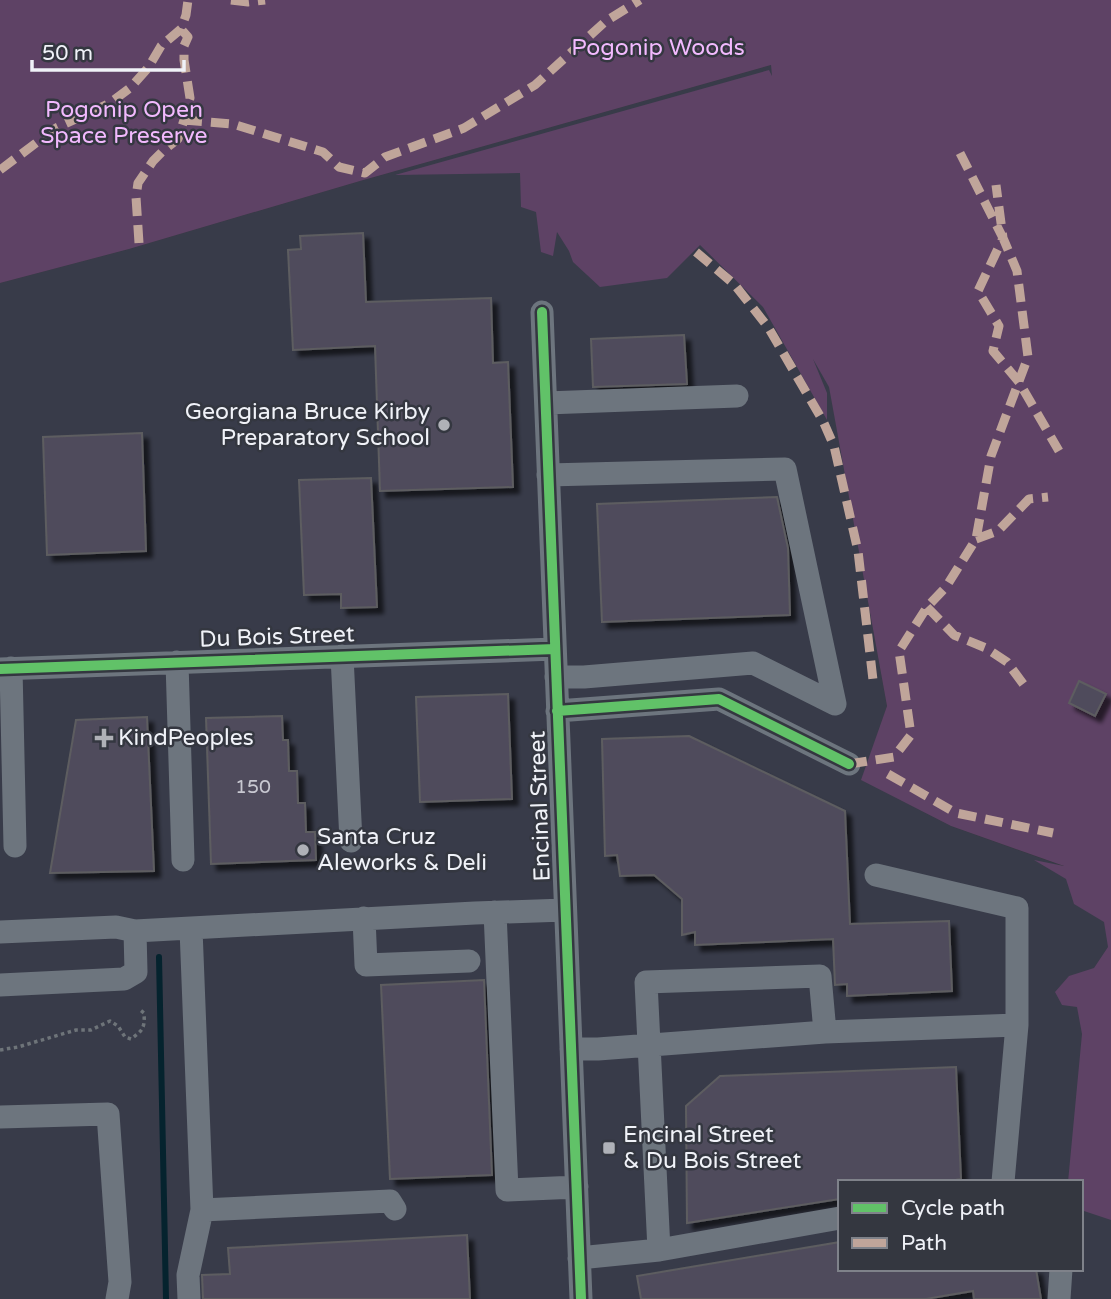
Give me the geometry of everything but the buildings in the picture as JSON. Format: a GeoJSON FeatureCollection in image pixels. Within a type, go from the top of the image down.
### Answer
{"type":"FeatureCollection","features":[{"type":"Feature","properties":{"kind":"street","name":"Encinal Street"},"geometry":{"type":"LineString","coordinates":[[542,312],[581,1299]]}},
{"type":"Feature","properties":{"kind":"street"},"geometry":{"type":"LineString","coordinates":[[546,403],[737,396]]}},
{"type":"Feature","properties":{"kind":"street"},"geometry":{"type":"LineString","coordinates":[[548,475],[785,469],[835,704],[753,663],[556,677]]}},
{"type":"Feature","properties":{"kind":"street","name":"Du Bois Street"},"geometry":{"type":"LineString","coordinates":[[6,668],[555,649]]}},
{"type":"Feature","properties":{"kind":"street"},"geometry":{"type":"LineString","coordinates":[[342,656],[351,841]]}},
{"type":"Feature","properties":{"kind":"street"},"geometry":{"type":"LineString","coordinates":[[177,662],[183,860]]}},
{"type":"Feature","properties":{"kind":"street"},"geometry":{"type":"LineString","coordinates":[[6,668],[15,846]]}},
{"type":"Feature","properties":{"kind":"street"},"geometry":{"type":"LineString","coordinates":[[557,712],[719,699],[849,764]]}},
{"type":"Feature","properties":{"kind":"street"},"geometry":{"type":"LineString","coordinates":[[876,875],[1017,908],[1017,1025],[1003,1180]]}},
{"type":"Feature","properties":{"kind":"street"},"geometry":{"type":"LineString","coordinates":[[0,932],[116,927],[135,931],[191,929],[364,918],[565,910]]}},
{"type":"Feature","properties":{"kind":"street"},"geometry":{"type":"LineString","coordinates":[[495,912],[507,1190],[577,1186]]}},
{"type":"Feature","properties":{"kind":"street"},"geometry":{"type":"LineString","coordinates":[[364,918],[366,965],[469,961]]}},
{"type":"Feature","properties":{"kind":"street"},"geometry":{"type":"LineString","coordinates":[[189,1299],[188,1275],[202,1210],[191,929]]}},
{"type":"Feature","properties":{"kind":"street"},"geometry":{"type":"LineString","coordinates":[[0,985],[124,979],[136,972],[135,931]]}},
{"type":"Feature","properties":{"kind":"street"},"geometry":{"type":"LineString","coordinates":[[659,1250],[646,982],[820,975],[825,1032]]}},
{"type":"Feature","properties":{"kind":"street"},"geometry":{"type":"LineString","coordinates":[[571,1049],[825,1032],[1017,1025]]}},
{"type":"Feature","properties":{"kind":"street"},"geometry":{"type":"LineString","coordinates":[[0,1116],[108,1114],[120,1282],[117,1299]]}},
{"type":"Feature","properties":{"kind":"street"},"geometry":{"type":"LineString","coordinates":[[202,1210],[390,1201],[395,1209]]}},
{"type":"Feature","properties":{"kind":"street"},"geometry":{"type":"LineString","coordinates":[[579,1258],[659,1250],[838,1218]]}},
{"type":"Feature","properties":{"kind":"street"},"geometry":{"type":"LineString","coordinates":[[1059,1299],[1061,1271]]}},
{"type":"Feature","properties":{"kind":"path"},"geometry":{"type":"LineString","coordinates":[[0,1050],[76,1030],[92,1030],[110,1021],[118,1026],[125,1037],[131,1038],[142,1031],[145,1023],[144,1013],[139,1009]]}},
{"type":"Feature","properties":{"kind":"shaded area"},"geometry":{"type":"Polygon","coordinates":[[[771,65],[887,706],[862,780],[951,826],[1074,870],[1111,878],[1111,1299],[0,1299],[0,283],[129,249],[771,65]]]}},
{"type":"Feature","properties":{"kind":"green space"},"geometry":{"type":"Polygon","coordinates":[[[0,0],[1111,0],[1111,1220],[1083,1211],[1083,1180],[1068,1180],[1082,1034],[1077,1007],[1062,1005],[1055,992],[1069,976],[1094,968],[1108,947],[1104,922],[1074,904],[1066,879],[1034,860],[1064,866],[951,826],[861,780],[887,706],[829,387],[813,359],[827,393],[827,420],[763,307],[700,245],[667,278],[600,287],[573,262],[557,232],[553,256],[541,252],[536,212],[521,207],[520,173],[395,175],[769,70],[772,76],[771,65],[129,249],[0,283],[0,0]]]}},
{"type":"Feature","properties":{"kind":"waterway"},"geometry":{"type":"LineString","coordinates":[[159,957],[166,1299]]}},
{"type":"Feature","properties":{"kind":"marked path"},"geometry":{"type":"LineString","coordinates":[[0,170],[56,128],[110,103],[130,88],[148,68],[161,46],[181,29],[188,0]]}},
{"type":"Feature","properties":{"kind":"marked path"},"geometry":{"type":"LineString","coordinates":[[231,0],[265,0]]}},
{"type":"Feature","properties":{"kind":"marked path"},"geometry":{"type":"LineString","coordinates":[[184,120],[233,124],[323,152],[339,167],[365,173],[385,157],[464,128],[535,85],[606,21],[640,0]]}},
{"type":"Feature","properties":{"kind":"marked path"},"geometry":{"type":"LineString","coordinates":[[139,243],[136,197],[138,183],[153,161],[178,139],[190,98],[184,60],[184,46],[188,37],[181,29]]}},
{"type":"Feature","properties":{"kind":"marked path"},"geometry":{"type":"LineString","coordinates":[[960,153],[1003,238],[978,291],[999,326],[993,351],[1019,382],[1059,451]]}},
{"type":"Feature","properties":{"kind":"marked path"},"geometry":{"type":"LineString","coordinates":[[849,764],[894,757],[911,735],[899,651],[927,607],[946,587],[976,539],[991,456],[1028,357],[1017,271],[1003,238],[996,185]]}},
{"type":"Feature","properties":{"kind":"marked path"},"geometry":{"type":"LineString","coordinates":[[696,252],[734,284],[768,327],[823,421],[834,446],[858,551],[873,680]]}},
{"type":"Feature","properties":{"kind":"marked path"},"geometry":{"type":"LineString","coordinates":[[976,539],[998,531],[1029,499],[1048,497]]}},
{"type":"Feature","properties":{"kind":"marked path"},"geometry":{"type":"LineString","coordinates":[[927,607],[954,635],[986,648],[1007,662],[1024,685]]}},
{"type":"Feature","properties":{"kind":"marked path"},"geometry":{"type":"LineString","coordinates":[[888,774],[956,813],[1053,833]]}},
{"type":"Feature","properties":{"kind":"cycle path"},"geometry":{"type":"LineString","coordinates":[[542,312],[581,1299]]}},
{"type":"Feature","properties":{"kind":"cycle path"},"geometry":{"type":"LineString","coordinates":[[0,669],[555,649]]}},
{"type":"Feature","properties":{"kind":"cycle path"},"geometry":{"type":"LineString","coordinates":[[557,711],[719,699],[849,764]]}},
{"type":"Feature","properties":{"kind":"place","name":"Georgiana Bruce Kirby Preparatory School"},"geometry":{"type":"Point","coordinates":[444,425]}},
{"type":"Feature","properties":{"kind":"place","name":"KindPeoples"},"geometry":{"type":"Point","coordinates":[104,738]}},
{"type":"Feature","properties":{"kind":"place","name":"Santa Cruz Aleworks & Deli"},"geometry":{"type":"Point","coordinates":[303,850]}},
{"type":"Feature","properties":{"kind":"place","name":"Encinal Street & Du Bois Street"},"geometry":{"type":"Point","coordinates":[609,1148]}},
{"type":"Feature","properties":{"kind":"park label","name":"Pogonip Woods"},"geometry":{"type":"Point","coordinates":[658,48]}},
{"type":"Feature","properties":{"kind":"park label","name":"Pogonip Open Space Preserve"},"geometry":{"type":"Point","coordinates":[124,123]}}]}
